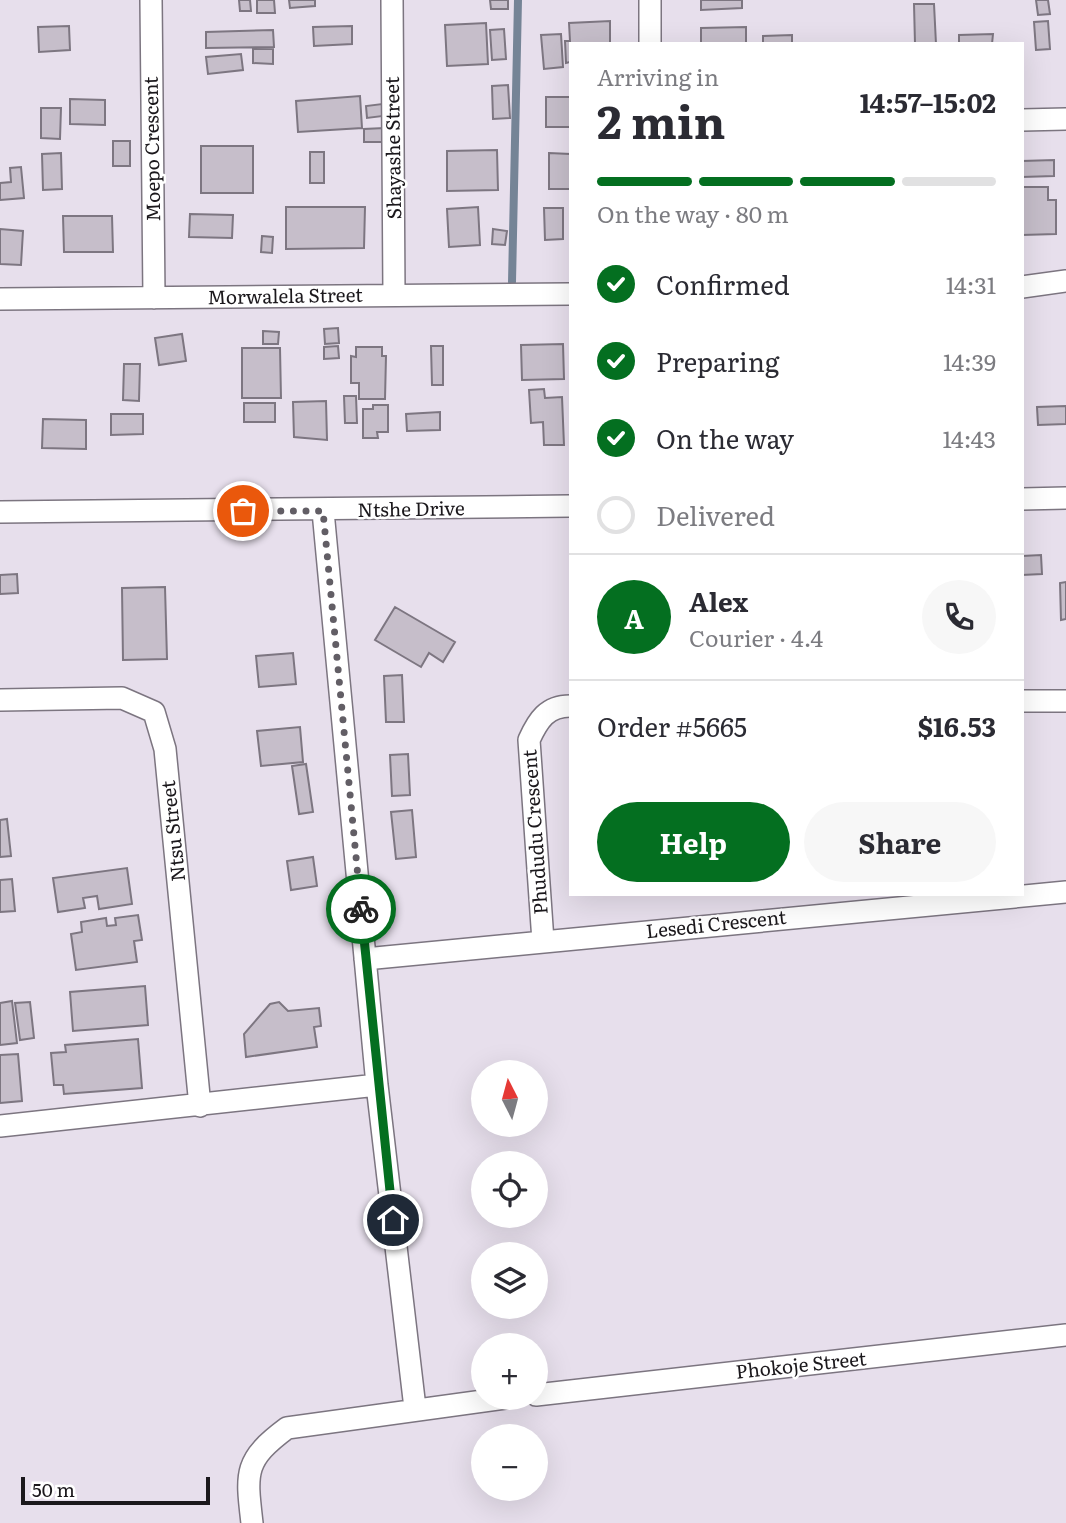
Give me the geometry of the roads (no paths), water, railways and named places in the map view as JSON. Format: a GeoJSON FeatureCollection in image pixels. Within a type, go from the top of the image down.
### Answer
{"type":"FeatureCollection","features":[{"type":"Feature","properties":{"kind":"street","name":"Moepo Crescent"},"geometry":{"type":"LineString","coordinates":[[151,0],[154,298]]}},
{"type":"Feature","properties":{"kind":"street","name":"Shayashe Street"},"geometry":{"type":"LineString","coordinates":[[392,0],[394,295]]}},
{"type":"Feature","properties":{"kind":"street"},"geometry":{"type":"LineString","coordinates":[[650,0],[650,42]]}},
{"type":"Feature","properties":{"kind":"street"},"geometry":{"type":"LineString","coordinates":[[1024,120],[1066,119]]}},
{"type":"Feature","properties":{"kind":"street"},"geometry":{"type":"LineString","coordinates":[[1024,287],[1066,281]]}},
{"type":"Feature","properties":{"kind":"street","name":"Morwalela Street"},"geometry":{"type":"LineString","coordinates":[[0,299],[569,294]]}},
{"type":"Feature","properties":{"kind":"street"},"geometry":{"type":"LineString","coordinates":[[1024,499],[1066,498]]}},
{"type":"Feature","properties":{"kind":"street","name":"Ntshe Drive"},"geometry":{"type":"LineString","coordinates":[[0,512],[323,511],[569,506]]}},
{"type":"Feature","properties":{"kind":"street"},"geometry":{"type":"LineString","coordinates":[[323,511],[377,1085],[415,1408]]}},
{"type":"Feature","properties":{"kind":"street","name":"Ntsu Street"},"geometry":{"type":"LineString","coordinates":[[0,699],[122,698],[153,712],[164,749],[200,1106]]}},
{"type":"Feature","properties":{"kind":"street"},"geometry":{"type":"LineString","coordinates":[[1024,701],[1066,701]]}},
{"type":"Feature","properties":{"kind":"street","name":"Phududu Crescent"},"geometry":{"type":"LineString","coordinates":[[543,940],[529,740],[538,719],[559,706],[569,706]]}},
{"type":"Feature","properties":{"kind":"street","name":"Lesedi Crescent"},"geometry":{"type":"LineString","coordinates":[[1024,894],[1066,892]]}},
{"type":"Feature","properties":{"kind":"street","name":"Lesedi Crescent"},"geometry":{"type":"LineString","coordinates":[[365,959],[543,940],[834,903],[982,896]]}},
{"type":"Feature","properties":{"kind":"street"},"geometry":{"type":"LineString","coordinates":[[0,1126],[377,1085]]}},
{"type":"Feature","properties":{"kind":"street","name":"Phokoje Street"},"geometry":{"type":"LineString","coordinates":[[548,1394],[1066,1335]]}},
{"type":"Feature","properties":{"kind":"street"},"geometry":{"type":"LineString","coordinates":[[252,1523],[247,1481],[261,1448],[287,1428],[471,1402]]}},
{"type":"Feature","properties":{"kind":"waterway"},"geometry":{"type":"LineString","coordinates":[[512,282],[518,0]]}}]}
